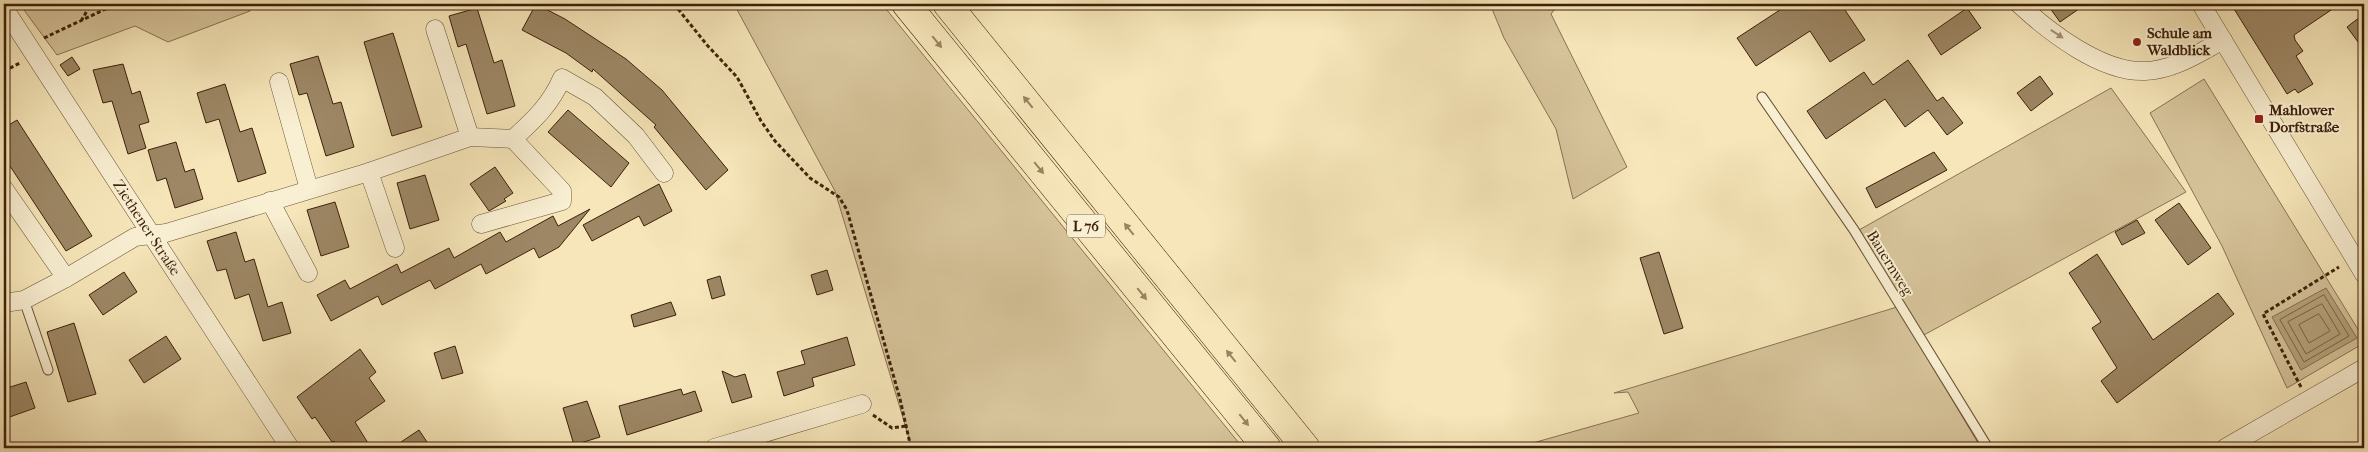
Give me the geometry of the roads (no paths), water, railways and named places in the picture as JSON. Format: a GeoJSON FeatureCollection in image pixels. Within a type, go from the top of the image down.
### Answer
{"type":"FeatureCollection","features":[{"type":"Feature","properties":{"kind":"main road","name":"L 76"},"geometry":{"type":"LineString","coordinates":[[906,4],[1267,448]]}},
{"type":"Feature","properties":{"kind":"main road","name":"L 76"},"geometry":{"type":"LineString","coordinates":[[947,4],[1306,448]]}},
{"type":"Feature","properties":{"kind":"street"},"geometry":{"type":"LineString","coordinates":[[2019,4],[2035,19],[2083,52],[2107,64],[2132,70],[2146,71],[2190,59],[2223,40]]}},
{"type":"Feature","properties":{"kind":"street"},"geometry":{"type":"LineString","coordinates":[[2201,4],[2364,274]]}},
{"type":"Feature","properties":{"kind":"street","name":"Ziethener Straße"},"geometry":{"type":"LineString","coordinates":[[4,8],[290,448]]}},
{"type":"Feature","properties":{"kind":"street"},"geometry":{"type":"LineString","coordinates":[[435,29],[470,137]]}},
{"type":"Feature","properties":{"kind":"street"},"geometry":{"type":"LineString","coordinates":[[513,139],[543,111],[555,95],[562,78],[595,97],[636,136],[664,173]]}},
{"type":"Feature","properties":{"kind":"street"},"geometry":{"type":"LineString","coordinates":[[279,82],[309,189]]}},
{"type":"Feature","properties":{"kind":"street"},"geometry":{"type":"LineString","coordinates":[[4,303],[24,300],[136,237],[166,232],[369,172],[470,137],[513,139],[562,191],[562,201],[481,224]]}},
{"type":"Feature","properties":{"kind":"street"},"geometry":{"type":"LineString","coordinates":[[369,172],[395,248]]}},
{"type":"Feature","properties":{"kind":"street"},"geometry":{"type":"LineString","coordinates":[[4,189],[66,278]]}},
{"type":"Feature","properties":{"kind":"street"},"geometry":{"type":"LineString","coordinates":[[270,200],[308,273]]}},
{"type":"Feature","properties":{"kind":"street"},"geometry":{"type":"LineString","coordinates":[[2225,448],[2310,401],[2364,368]]}},
{"type":"Feature","properties":{"kind":"street"},"geometry":{"type":"LineString","coordinates":[[714,448],[862,404]]}},
{"type":"Feature","properties":{"kind":"lane","name":"Bauernweg"},"geometry":{"type":"LineString","coordinates":[[1762,97],[1854,230],[1988,448]]}},
{"type":"Feature","properties":{"kind":"lane"},"geometry":{"type":"LineString","coordinates":[[24,300],[48,370]]}},
{"type":"Feature","properties":{"kind":"water"},"geometry":{"type":"Polygon","coordinates":[[[2326,288],[2357,338],[2301,370],[2272,317],[2326,288]]]}},
{"type":"Feature","properties":{"kind":"place","name":"Schule am Waldblick"},"geometry":{"type":"Point","coordinates":[2137,42]}},
{"type":"Feature","properties":{"kind":"place","name":"Mahlower Dorfstraße"},"geometry":{"type":"Point","coordinates":[2259,119]}}]}
